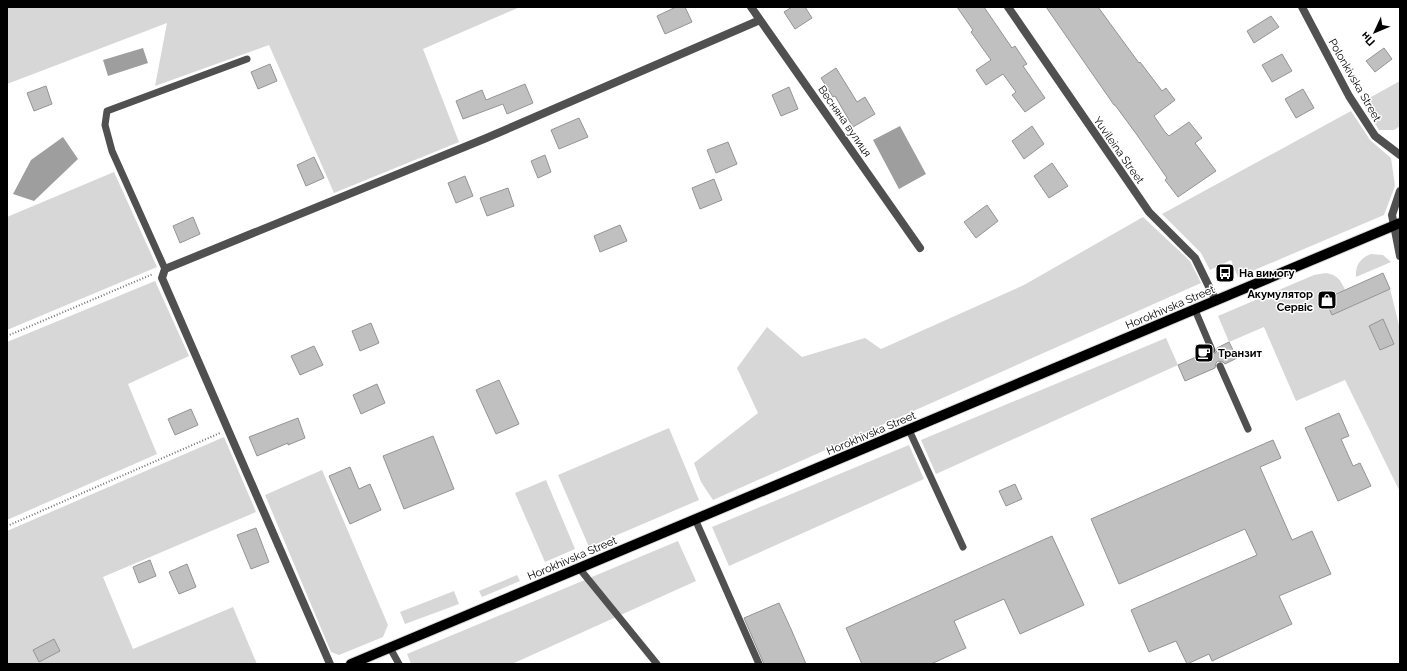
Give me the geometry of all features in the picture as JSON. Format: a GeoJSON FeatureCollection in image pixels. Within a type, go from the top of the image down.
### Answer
{"type":"FeatureCollection","features":[{"type":"Feature","properties":{"kind":"main road","name":"Horokhivska Street"},"geometry":{"type":"LineString","coordinates":[[351,664],[1397,224]]}},
{"type":"Feature","properties":{"kind":"street","name":"Весняна вулиця"},"geometry":{"type":"LineString","coordinates":[[751,7],[920,248]]}},
{"type":"Feature","properties":{"kind":"street","name":"Yuvileina Street"},"geometry":{"type":"LineString","coordinates":[[1008,7],[1149,212],[1195,258],[1216,301]]}},
{"type":"Feature","properties":{"kind":"street","name":"Polonkivska Street"},"geometry":{"type":"LineString","coordinates":[[1302,7],[1349,96],[1374,136],[1400,155]]}},
{"type":"Feature","properties":{"kind":"street"},"geometry":{"type":"LineString","coordinates":[[330,664],[162,278],[165,269],[484,139],[760,20]]}},
{"type":"Feature","properties":{"kind":"street"},"geometry":{"type":"LineString","coordinates":[[1400,191],[1392,215],[1397,224],[1400,256]]}},
{"type":"Feature","properties":{"kind":"lane"},"geometry":{"type":"LineString","coordinates":[[165,269],[112,151],[105,125],[107,111],[247,59]]}},
{"type":"Feature","properties":{"kind":"lane"},"geometry":{"type":"LineString","coordinates":[[1195,310],[1212,350]]}},
{"type":"Feature","properties":{"kind":"lane"},"geometry":{"type":"LineString","coordinates":[[1220,366],[1248,429]]}},
{"type":"Feature","properties":{"kind":"lane"},"geometry":{"type":"LineString","coordinates":[[909,430],[963,547]]}},
{"type":"Feature","properties":{"kind":"lane"},"geometry":{"type":"LineString","coordinates":[[695,520],[759,664]]}},
{"type":"Feature","properties":{"kind":"lane"},"geometry":{"type":"LineString","coordinates":[[579,568],[657,664]]}},
{"type":"Feature","properties":{"kind":"lane"},"geometry":{"type":"LineString","coordinates":[[390,648],[400,664]]}},
{"type":"Feature","properties":{"kind":"path"},"geometry":{"type":"LineString","coordinates":[[7,336],[165,269]]}},
{"type":"Feature","properties":{"kind":"path"},"geometry":{"type":"LineString","coordinates":[[7,526],[228,429]]}},
{"type":"Feature","properties":{"kind":"shaded area"},"geometry":{"type":"Polygon","coordinates":[[[7,7],[520,7],[423,49],[459,142],[334,193],[269,45],[155,86],[167,23],[7,84],[7,7]]]}},
{"type":"Feature","properties":{"kind":"shaded area"},"geometry":{"type":"Polygon","coordinates":[[[143,48],[148,63],[108,76],[103,60],[143,48]]]}},
{"type":"Feature","properties":{"kind":"shaded area"},"geometry":{"type":"Polygon","coordinates":[[[1400,81],[1400,126],[1394,130],[1379,130],[1362,102],[1400,81]]]}},
{"type":"Feature","properties":{"kind":"shaded area"},"geometry":{"type":"Polygon","coordinates":[[[1351,111],[1370,140],[1391,158],[1395,186],[1384,215],[1238,277],[1231,260],[1210,270],[1201,253],[1162,214],[1351,111]]]}},
{"type":"Feature","properties":{"kind":"shaded area"},"geometry":{"type":"Polygon","coordinates":[[[900,126],[926,174],[899,189],[873,140],[900,126]]]}},
{"type":"Feature","properties":{"kind":"shaded area"},"geometry":{"type":"Polygon","coordinates":[[[63,137],[78,159],[34,201],[13,194],[31,160],[63,137]]]}},
{"type":"Feature","properties":{"kind":"shaded area"},"geometry":{"type":"Polygon","coordinates":[[[114,172],[157,267],[7,330],[7,217],[114,172]]]}},
{"type":"Feature","properties":{"kind":"shaded area"},"geometry":{"type":"Polygon","coordinates":[[[1143,217],[1190,261],[1201,283],[713,500],[701,482],[694,463],[758,413],[737,368],[767,327],[802,357],[865,338],[881,349],[1024,285],[1143,217]]]}},
{"type":"Feature","properties":{"kind":"shaded area"},"geometry":{"type":"Polygon","coordinates":[[[1371,254],[1383,255],[1391,262],[1356,277],[1357,266],[1361,260],[1371,254]]]}},
{"type":"Feature","properties":{"kind":"shaded area"},"geometry":{"type":"Polygon","coordinates":[[[1326,273],[1338,278],[1345,290],[1325,299],[1332,315],[1390,289],[1400,329],[1400,492],[1345,380],[1296,401],[1264,327],[1229,342],[1218,316],[1314,275],[1326,273]]]}},
{"type":"Feature","properties":{"kind":"shaded area"},"geometry":{"type":"Polygon","coordinates":[[[155,281],[189,356],[128,384],[157,454],[7,520],[7,342],[155,281]]]}},
{"type":"Feature","properties":{"kind":"shaded area"},"geometry":{"type":"Polygon","coordinates":[[[1166,338],[1178,365],[936,474],[921,440],[1166,338]]]}},
{"type":"Feature","properties":{"kind":"shaded area"},"geometry":{"type":"Polygon","coordinates":[[[669,428],[699,500],[589,547],[558,475],[669,428]]]}},
{"type":"Feature","properties":{"kind":"shaded area"},"geometry":{"type":"Polygon","coordinates":[[[224,437],[256,512],[103,577],[133,649],[233,607],[257,664],[7,664],[7,531],[224,437]]]}},
{"type":"Feature","properties":{"kind":"shaded area"},"geometry":{"type":"Polygon","coordinates":[[[909,445],[924,479],[729,566],[712,527],[909,445]]]}},
{"type":"Feature","properties":{"kind":"shaded area"},"geometry":{"type":"Polygon","coordinates":[[[322,470],[388,625],[383,637],[339,655],[331,652],[265,495],[322,470]]]}},
{"type":"Feature","properties":{"kind":"shaded area"},"geometry":{"type":"Polygon","coordinates":[[[546,480],[575,549],[545,562],[515,493],[546,480]]]}},
{"type":"Feature","properties":{"kind":"shaded area"},"geometry":{"type":"Polygon","coordinates":[[[678,541],[696,581],[512,664],[411,664],[407,654],[678,541]]]}},
{"type":"Feature","properties":{"kind":"shaded area"},"geometry":{"type":"Polygon","coordinates":[[[517,575],[520,581],[482,597],[479,591],[517,575]]]}},
{"type":"Feature","properties":{"kind":"shaded area"},"geometry":{"type":"Polygon","coordinates":[[[454,591],[459,604],[405,624],[400,612],[454,591]]]}},
{"type":"Feature","properties":{"kind":"building"},"geometry":{"type":"Polygon","coordinates":[[[676,7],[685,7],[692,22],[665,34],[657,16],[676,7]]]}},
{"type":"Feature","properties":{"kind":"building"},"geometry":{"type":"Polygon","coordinates":[[[792,7],[805,7],[812,18],[795,29],[784,12],[792,7]]]}},
{"type":"Feature","properties":{"kind":"building"},"geometry":{"type":"Polygon","coordinates":[[[957,7],[984,7],[1012,48],[1015,46],[1027,64],[1023,66],[1045,98],[1025,112],[1012,95],[1016,92],[1003,74],[986,85],[976,70],[991,60],[971,32],[973,30],[957,7]]]}},
{"type":"Feature","properties":{"kind":"building"},"geometry":{"type":"Polygon","coordinates":[[[1046,7],[1098,7],[1139,63],[1140,62],[1162,91],[1166,88],[1175,100],[1154,116],[1165,132],[1169,136],[1189,122],[1202,138],[1195,143],[1216,171],[1178,197],[1165,180],[1167,178],[1046,7]]]}},
{"type":"Feature","properties":{"kind":"building"},"geometry":{"type":"Polygon","coordinates":[[[1271,16],[1279,27],[1254,43],[1247,31],[1271,16]]]}},
{"type":"Feature","properties":{"kind":"building"},"geometry":{"type":"Polygon","coordinates":[[[1384,48],[1392,59],[1375,72],[1366,61],[1384,48]]]}},
{"type":"Feature","properties":{"kind":"building"},"geometry":{"type":"Polygon","coordinates":[[[1282,54],[1292,71],[1272,82],[1262,65],[1282,54]]]}},
{"type":"Feature","properties":{"kind":"building"},"geometry":{"type":"Polygon","coordinates":[[[270,64],[277,81],[258,89],[251,72],[270,64]]]}},
{"type":"Feature","properties":{"kind":"building"},"geometry":{"type":"Polygon","coordinates":[[[836,68],[857,102],[865,97],[875,114],[853,127],[835,96],[833,97],[821,78],[836,68]]]}},
{"type":"Feature","properties":{"kind":"building"},"geometry":{"type":"Polygon","coordinates":[[[525,84],[533,103],[507,114],[503,104],[463,119],[456,101],[482,90],[486,100],[525,84]]]}},
{"type":"Feature","properties":{"kind":"building"},"geometry":{"type":"Polygon","coordinates":[[[46,86],[52,104],[34,111],[27,93],[46,86]]]}},
{"type":"Feature","properties":{"kind":"building"},"geometry":{"type":"Polygon","coordinates":[[[789,87],[798,109],[781,116],[772,95],[789,87]]]}},
{"type":"Feature","properties":{"kind":"building"},"geometry":{"type":"Polygon","coordinates":[[[1303,89],[1314,108],[1296,118],[1285,99],[1303,89]]]}},
{"type":"Feature","properties":{"kind":"building"},"geometry":{"type":"Polygon","coordinates":[[[579,118],[588,137],[559,149],[551,130],[579,118]]]}},
{"type":"Feature","properties":{"kind":"building"},"geometry":{"type":"Polygon","coordinates":[[[1032,126],[1044,144],[1024,159],[1012,141],[1032,126]]]}},
{"type":"Feature","properties":{"kind":"building"},"geometry":{"type":"Polygon","coordinates":[[[728,142],[737,164],[716,173],[707,150],[728,142]]]}},
{"type":"Feature","properties":{"kind":"building"},"geometry":{"type":"Polygon","coordinates":[[[545,155],[551,172],[538,178],[531,161],[545,155]]]}},
{"type":"Feature","properties":{"kind":"building"},"geometry":{"type":"Polygon","coordinates":[[[314,157],[324,178],[306,186],[297,165],[314,157]]]}},
{"type":"Feature","properties":{"kind":"building"},"geometry":{"type":"Polygon","coordinates":[[[1052,163],[1068,186],[1049,198],[1034,176],[1052,163]]]}},
{"type":"Feature","properties":{"kind":"building"},"geometry":{"type":"Polygon","coordinates":[[[465,176],[473,196],[456,203],[448,183],[465,176]]]}},
{"type":"Feature","properties":{"kind":"building"},"geometry":{"type":"Polygon","coordinates":[[[714,179],[722,200],[700,209],[692,188],[714,179]]]}},
{"type":"Feature","properties":{"kind":"building"},"geometry":{"type":"Polygon","coordinates":[[[508,188],[514,206],[487,216],[480,198],[508,188]]]}},
{"type":"Feature","properties":{"kind":"building"},"geometry":{"type":"Polygon","coordinates":[[[987,205],[998,221],[976,238],[964,222],[987,205]]]}},
{"type":"Feature","properties":{"kind":"building"},"geometry":{"type":"Polygon","coordinates":[[[193,217],[200,234],[180,243],[173,226],[193,217]]]}},
{"type":"Feature","properties":{"kind":"building"},"geometry":{"type":"Polygon","coordinates":[[[620,225],[627,241],[600,252],[594,236],[620,225]]]}},
{"type":"Feature","properties":{"kind":"building"},"geometry":{"type":"Polygon","coordinates":[[[1383,273],[1390,289],[1332,315],[1325,299],[1383,273]]]}},
{"type":"Feature","properties":{"kind":"building"},"geometry":{"type":"Polygon","coordinates":[[[1383,319],[1394,344],[1380,350],[1369,326],[1383,319]]]}},
{"type":"Feature","properties":{"kind":"building"},"geometry":{"type":"Polygon","coordinates":[[[371,323],[379,343],[360,351],[352,331],[371,323]]]}},
{"type":"Feature","properties":{"kind":"building"},"geometry":{"type":"Polygon","coordinates":[[[1229,342],[1237,358],[1225,364],[1218,361],[1215,368],[1185,381],[1178,365],[1207,352],[1211,355],[1214,354],[1217,351],[1217,348],[1229,342]]]}},
{"type":"Feature","properties":{"kind":"building"},"geometry":{"type":"Polygon","coordinates":[[[314,346],[323,365],[300,375],[291,356],[314,346]]]}},
{"type":"Feature","properties":{"kind":"building"},"geometry":{"type":"Polygon","coordinates":[[[499,380],[519,424],[496,434],[476,390],[499,380]]]}},
{"type":"Feature","properties":{"kind":"building"},"geometry":{"type":"Polygon","coordinates":[[[377,384],[385,403],[361,414],[353,395],[377,384]]]}},
{"type":"Feature","properties":{"kind":"building"},"geometry":{"type":"Polygon","coordinates":[[[191,409],[198,425],[175,435],[168,419],[191,409]]]}},
{"type":"Feature","properties":{"kind":"building"},"geometry":{"type":"Polygon","coordinates":[[[1339,413],[1349,436],[1341,439],[1353,466],[1360,463],[1371,486],[1338,501],[1305,428],[1339,413]]]}},
{"type":"Feature","properties":{"kind":"building"},"geometry":{"type":"Polygon","coordinates":[[[298,418],[305,438],[288,445],[288,443],[257,456],[249,437],[298,418]]]}},
{"type":"Feature","properties":{"kind":"building"},"geometry":{"type":"Polygon","coordinates":[[[433,436],[454,489],[404,509],[383,456],[433,436]]]}},
{"type":"Feature","properties":{"kind":"building"},"geometry":{"type":"Polygon","coordinates":[[[1273,440],[1281,458],[1260,467],[1292,540],[1312,531],[1331,574],[1279,596],[1292,624],[1212,661],[1209,654],[1187,664],[1176,641],[1149,652],[1131,610],[1257,555],[1245,529],[1119,584],[1091,519],[1273,440]]]}},
{"type":"Feature","properties":{"kind":"building"},"geometry":{"type":"Polygon","coordinates":[[[350,467],[359,489],[370,484],[381,510],[350,524],[329,476],[350,467]]]}},
{"type":"Feature","properties":{"kind":"building"},"geometry":{"type":"Polygon","coordinates":[[[1015,484],[1022,499],[1006,506],[999,491],[1015,484]]]}},
{"type":"Feature","properties":{"kind":"building"},"geometry":{"type":"Polygon","coordinates":[[[256,528],[269,562],[251,569],[237,535],[256,528]]]}},
{"type":"Feature","properties":{"kind":"building"},"geometry":{"type":"Polygon","coordinates":[[[1052,536],[1084,605],[1020,634],[1004,599],[954,621],[966,648],[931,664],[862,664],[846,628],[1052,536]]]}},
{"type":"Feature","properties":{"kind":"building"},"geometry":{"type":"Polygon","coordinates":[[[150,560],[156,576],[139,583],[133,567],[150,560]]]}},
{"type":"Feature","properties":{"kind":"building"},"geometry":{"type":"Polygon","coordinates":[[[187,564],[196,587],[179,594],[169,572],[187,564]]]}},
{"type":"Feature","properties":{"kind":"building"},"geometry":{"type":"Polygon","coordinates":[[[779,603],[806,664],[764,664],[744,618],[779,603]]]}},
{"type":"Feature","properties":{"kind":"building"},"geometry":{"type":"Polygon","coordinates":[[[54,639],[60,651],[39,662],[33,650],[54,639]]]}},
{"type":"Feature","properties":{"kind":"place","name":"На вимогу"},"geometry":{"type":"Point","coordinates":[1225,273]}},
{"type":"Feature","properties":{"kind":"place","name":"Акумулятор Сервіс"},"geometry":{"type":"Point","coordinates":[1327,300]}},
{"type":"Feature","properties":{"kind":"place","name":"Транзит"},"geometry":{"type":"Point","coordinates":[1204,353]}}]}
